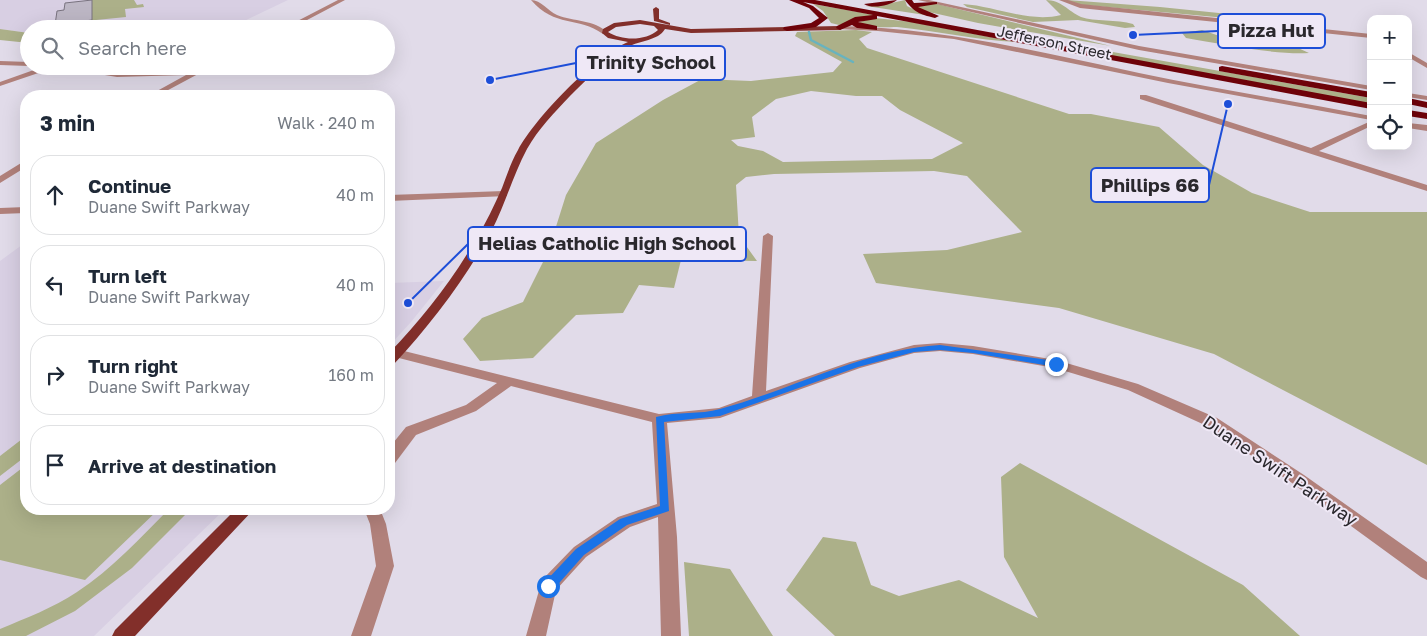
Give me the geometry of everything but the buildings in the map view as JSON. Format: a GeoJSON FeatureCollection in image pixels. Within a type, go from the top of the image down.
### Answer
{"type":"FeatureCollection","features":[{"type":"Feature","properties":{"kind":"highway"},"geometry":{"type":"LineString","coordinates":[[792,0],[811,7],[839,28],[865,17],[883,17],[962,28]]}},
{"type":"Feature","properties":{"kind":"highway"},"geometry":{"type":"LineString","coordinates":[[804,0],[962,28],[1216,79],[1367,105]]}},
{"type":"Feature","properties":{"kind":"highway"},"geometry":{"type":"LineString","coordinates":[[826,1],[875,4],[894,0]]}},
{"type":"Feature","properties":{"kind":"highway"},"geometry":{"type":"LineString","coordinates":[[826,1],[1367,94]]}},
{"type":"Feature","properties":{"kind":"highway"},"geometry":{"type":"LineString","coordinates":[[910,3],[912,5],[918,2],[935,2]]}},
{"type":"Feature","properties":{"kind":"highway"},"geometry":{"type":"LineString","coordinates":[[910,3],[927,14],[1010,32]]}},
{"type":"Feature","properties":{"kind":"highway"},"geometry":{"type":"LineString","coordinates":[[787,29],[813,25],[824,18]]}},
{"type":"Feature","properties":{"kind":"highway"},"geometry":{"type":"LineString","coordinates":[[853,21],[857,26],[874,28]]}},
{"type":"Feature","properties":{"kind":"highway"},"geometry":{"type":"LineString","coordinates":[[1412,102],[1427,104]]}},
{"type":"Feature","properties":{"kind":"highway"},"geometry":{"type":"LineString","coordinates":[[1412,114],[1427,116]]}},
{"type":"Feature","properties":{"kind":"main road"},"geometry":{"type":"LineString","coordinates":[[631,22],[659,5],[648,18],[648,21],[658,26],[661,33],[649,38]]}},
{"type":"Feature","properties":{"kind":"main road"},"geometry":{"type":"LineString","coordinates":[[656,10],[656,20],[665,24],[728,30]]}},
{"type":"Feature","properties":{"kind":"main road"},"geometry":{"type":"LineString","coordinates":[[606,34],[608,27],[631,22],[679,31],[728,30]]}},
{"type":"Feature","properties":{"kind":"main road","name":"Jefferson Street"},"geometry":{"type":"LineString","coordinates":[[728,30],[839,28]]}},
{"type":"Feature","properties":{"kind":"main road"},"geometry":{"type":"LineString","coordinates":[[606,34],[621,39],[640,39],[728,30]]}},
{"type":"Feature","properties":{"kind":"main road"},"geometry":{"type":"LineString","coordinates":[[606,34],[610,39],[610,44]]}},
{"type":"Feature","properties":{"kind":"main road"},"geometry":{"type":"LineString","coordinates":[[395,355],[436,310],[474,251],[504,194],[523,148],[537,128],[599,63],[626,44],[640,39]]}},
{"type":"Feature","properties":{"kind":"main road"},"geometry":{"type":"LineString","coordinates":[[599,63],[606,51]]}},
{"type":"Feature","properties":{"kind":"main road"},"geometry":{"type":"LineString","coordinates":[[122,636],[240,515]]}},
{"type":"Feature","properties":{"kind":"street"},"geometry":{"type":"LineString","coordinates":[[303,20],[342,0]]}},
{"type":"Feature","properties":{"kind":"street"},"geometry":{"type":"LineString","coordinates":[[534,0],[550,16],[595,27],[606,34]]}},
{"type":"Feature","properties":{"kind":"street"},"geometry":{"type":"LineString","coordinates":[[921,0],[1139,48],[1367,87]]}},
{"type":"Feature","properties":{"kind":"street"},"geometry":{"type":"LineString","coordinates":[[1062,0],[1080,6],[1367,36]]}},
{"type":"Feature","properties":{"kind":"street"},"geometry":{"type":"LineString","coordinates":[[1082,0],[1117,2]]}},
{"type":"Feature","properties":{"kind":"street"},"geometry":{"type":"LineString","coordinates":[[1264,16],[1269,24]]}},
{"type":"Feature","properties":{"kind":"street"},"geometry":{"type":"LineString","coordinates":[[574,22],[622,23]]}},
{"type":"Feature","properties":{"kind":"street","name":"Jefferson Street"},"geometry":{"type":"LineString","coordinates":[[839,28],[874,28],[964,37],[1149,77],[1367,117]]}},
{"type":"Feature","properties":{"kind":"street"},"geometry":{"type":"LineString","coordinates":[[1412,57],[1427,66]]}},
{"type":"Feature","properties":{"kind":"street"},"geometry":{"type":"LineString","coordinates":[[0,63],[20,64]]}},
{"type":"Feature","properties":{"kind":"street"},"geometry":{"type":"LineString","coordinates":[[0,84],[26,75]]}},
{"type":"Feature","properties":{"kind":"street"},"geometry":{"type":"LineString","coordinates":[[164,90],[193,75]]}},
{"type":"Feature","properties":{"kind":"street"},"geometry":{"type":"LineString","coordinates":[[1412,95],[1427,98]]}},
{"type":"Feature","properties":{"kind":"street"},"geometry":{"type":"LineString","coordinates":[[1143,97],[1427,188]]}},
{"type":"Feature","properties":{"kind":"street"},"geometry":{"type":"LineString","coordinates":[[1311,151],[1367,125]]}},
{"type":"Feature","properties":{"kind":"street"},"geometry":{"type":"LineString","coordinates":[[1412,125],[1427,128]]}},
{"type":"Feature","properties":{"kind":"street"},"geometry":{"type":"LineString","coordinates":[[0,180],[20,167]]}},
{"type":"Feature","properties":{"kind":"street"},"geometry":{"type":"LineString","coordinates":[[395,198],[504,194]]}},
{"type":"Feature","properties":{"kind":"street"},"geometry":{"type":"LineString","coordinates":[[0,211],[20,210]]}},
{"type":"Feature","properties":{"kind":"street"},"geometry":{"type":"LineString","coordinates":[[759,398],[768,236]]}},
{"type":"Feature","properties":{"kind":"street","name":"Duane Swift Parkway"},"geometry":{"type":"LineString","coordinates":[[395,357],[508,382],[659,419],[720,413],[855,365],[914,349],[940,347],[973,350],[1056,364],[1133,387],[1212,422],[1298,479],[1427,572]]}},
{"type":"Feature","properties":{"kind":"street"},"geometry":{"type":"LineString","coordinates":[[395,451],[411,431],[470,408],[508,382]]}},
{"type":"Feature","properties":{"kind":"street"},"geometry":{"type":"LineString","coordinates":[[659,419],[666,508],[672,636]]}},
{"type":"Feature","properties":{"kind":"street"},"geometry":{"type":"LineString","coordinates":[[536,636],[548,586],[580,552],[624,522],[666,508]]}},
{"type":"Feature","properties":{"kind":"street"},"geometry":{"type":"LineString","coordinates":[[361,636],[385,566],[378,524],[374,515]]}},
{"type":"Feature","properties":{"kind":"shaded area"},"geometry":{"type":"Polygon","coordinates":[[[0,0],[288,0],[246,20],[20,20],[20,32],[0,29],[0,0]]]}},
{"type":"Feature","properties":{"kind":"shaded area"},"geometry":{"type":"Polygon","coordinates":[[[20,246],[20,515],[219,515],[94,636],[0,636],[0,261],[20,246]]]}},
{"type":"Feature","properties":{"kind":"shaded area"},"geometry":{"type":"Polygon","coordinates":[[[444,281],[395,339],[395,283],[444,281]]]}},
{"type":"Feature","properties":{"kind":"green space"},"geometry":{"type":"Polygon","coordinates":[[[92,0],[134,0],[137,5],[143,4],[144,7],[125,9],[126,17],[92,20],[92,0]]]}},
{"type":"Feature","properties":{"kind":"green space"},"geometry":{"type":"Polygon","coordinates":[[[905,0],[907,6],[925,15],[866,6],[887,4],[905,0]]]}},
{"type":"Feature","properties":{"kind":"green space"},"geometry":{"type":"Polygon","coordinates":[[[1046,0],[1056,2],[1081,17],[1092,20],[1127,22],[1135,27],[1125,28],[1078,20],[1033,22],[967,7],[963,4],[1024,16],[1049,17],[1061,15],[1046,0]]]}},
{"type":"Feature","properties":{"kind":"green space"},"geometry":{"type":"Polygon","coordinates":[[[1067,0],[1258,17],[1259,21],[1074,4],[1067,0]]]}},
{"type":"Feature","properties":{"kind":"green space"},"geometry":{"type":"Polygon","coordinates":[[[933,3],[1111,46],[978,23],[920,10],[915,5],[933,3]]]}},
{"type":"Feature","properties":{"kind":"green space"},"geometry":{"type":"Polygon","coordinates":[[[813,4],[875,15],[839,25],[831,23],[823,11],[813,4]]]}},
{"type":"Feature","properties":{"kind":"green space"},"geometry":{"type":"Polygon","coordinates":[[[875,18],[912,22],[1016,42],[897,27],[872,27],[859,22],[875,18]]]}},
{"type":"Feature","properties":{"kind":"green space"},"geometry":{"type":"Polygon","coordinates":[[[0,29],[20,32],[20,42],[0,40],[0,29]]]}},
{"type":"Feature","properties":{"kind":"green space"},"geometry":{"type":"Polygon","coordinates":[[[856,30],[872,32],[859,39],[867,48],[1069,114],[1091,114],[1159,127],[1203,165],[1252,193],[1310,212],[1427,212],[1427,465],[1214,354],[1059,308],[876,283],[863,254],[947,250],[1022,232],[967,176],[934,171],[774,174],[746,177],[736,185],[739,236],[757,261],[681,260],[674,288],[639,285],[623,313],[576,315],[533,358],[480,361],[463,339],[482,318],[523,302],[548,252],[566,195],[596,143],[663,100],[702,79],[751,81],[833,72],[842,62],[795,36],[797,32],[856,30]],[[811,91],[776,99],[752,117],[755,137],[731,140],[738,146],[763,151],[783,162],[932,159],[963,143],[900,110],[882,96],[856,96],[811,91]]]}},
{"type":"Feature","properties":{"kind":"green space"},"geometry":{"type":"Polygon","coordinates":[[[1202,30],[1234,41],[1298,48],[1309,53],[1248,48],[1186,38],[1182,33],[1202,30]]]}},
{"type":"Feature","properties":{"kind":"green space"},"geometry":{"type":"Polygon","coordinates":[[[1079,46],[1367,97],[1367,103],[1076,49],[1079,46]]]}},
{"type":"Feature","properties":{"kind":"green space"},"geometry":{"type":"Polygon","coordinates":[[[20,441],[20,461],[0,476],[0,456],[20,441]]]}},
{"type":"Feature","properties":{"kind":"green space"},"geometry":{"type":"Polygon","coordinates":[[[1020,463],[1243,585],[1300,636],[835,636],[786,590],[823,537],[856,542],[871,585],[899,596],[959,580],[1038,618],[1004,557],[1001,477],[1020,463]]]}},
{"type":"Feature","properties":{"kind":"green space"},"geometry":{"type":"Polygon","coordinates":[[[20,470],[20,515],[153,515],[85,580],[0,560],[0,485],[20,470]]]}},
{"type":"Feature","properties":{"kind":"green space"},"geometry":{"type":"Polygon","coordinates":[[[163,515],[185,515],[132,568],[75,611],[26,636],[0,636],[0,629],[58,603],[77,592],[125,553],[163,515]]]}},
{"type":"Feature","properties":{"kind":"green space"},"geometry":{"type":"Polygon","coordinates":[[[684,562],[730,569],[773,636],[689,636],[684,562]]]}},
{"type":"Feature","properties":{"kind":"waterway"},"geometry":{"type":"LineString","coordinates":[[809,32],[811,40],[853,62]]}},
{"type":"Feature","properties":{"kind":"place","name":"Pizza Hut"},"geometry":{"type":"Point","coordinates":[1133,35]}},
{"type":"Feature","properties":{"kind":"place","name":"Trinity School"},"geometry":{"type":"Point","coordinates":[490,80]}},
{"type":"Feature","properties":{"kind":"place","name":"Phillips 66"},"geometry":{"type":"Point","coordinates":[1228,104]}},
{"type":"Feature","properties":{"kind":"place","name":"Helias Catholic High School"},"geometry":{"type":"Point","coordinates":[408,303]}},
{"type":"Feature","properties":{"kind":"route"},"geometry":{"type":"LineString","coordinates":[[548,586],[580,552],[624,522],[666,508],[659,419],[720,413],[855,365],[914,349],[940,347],[973,350],[1056,364]]}}]}
